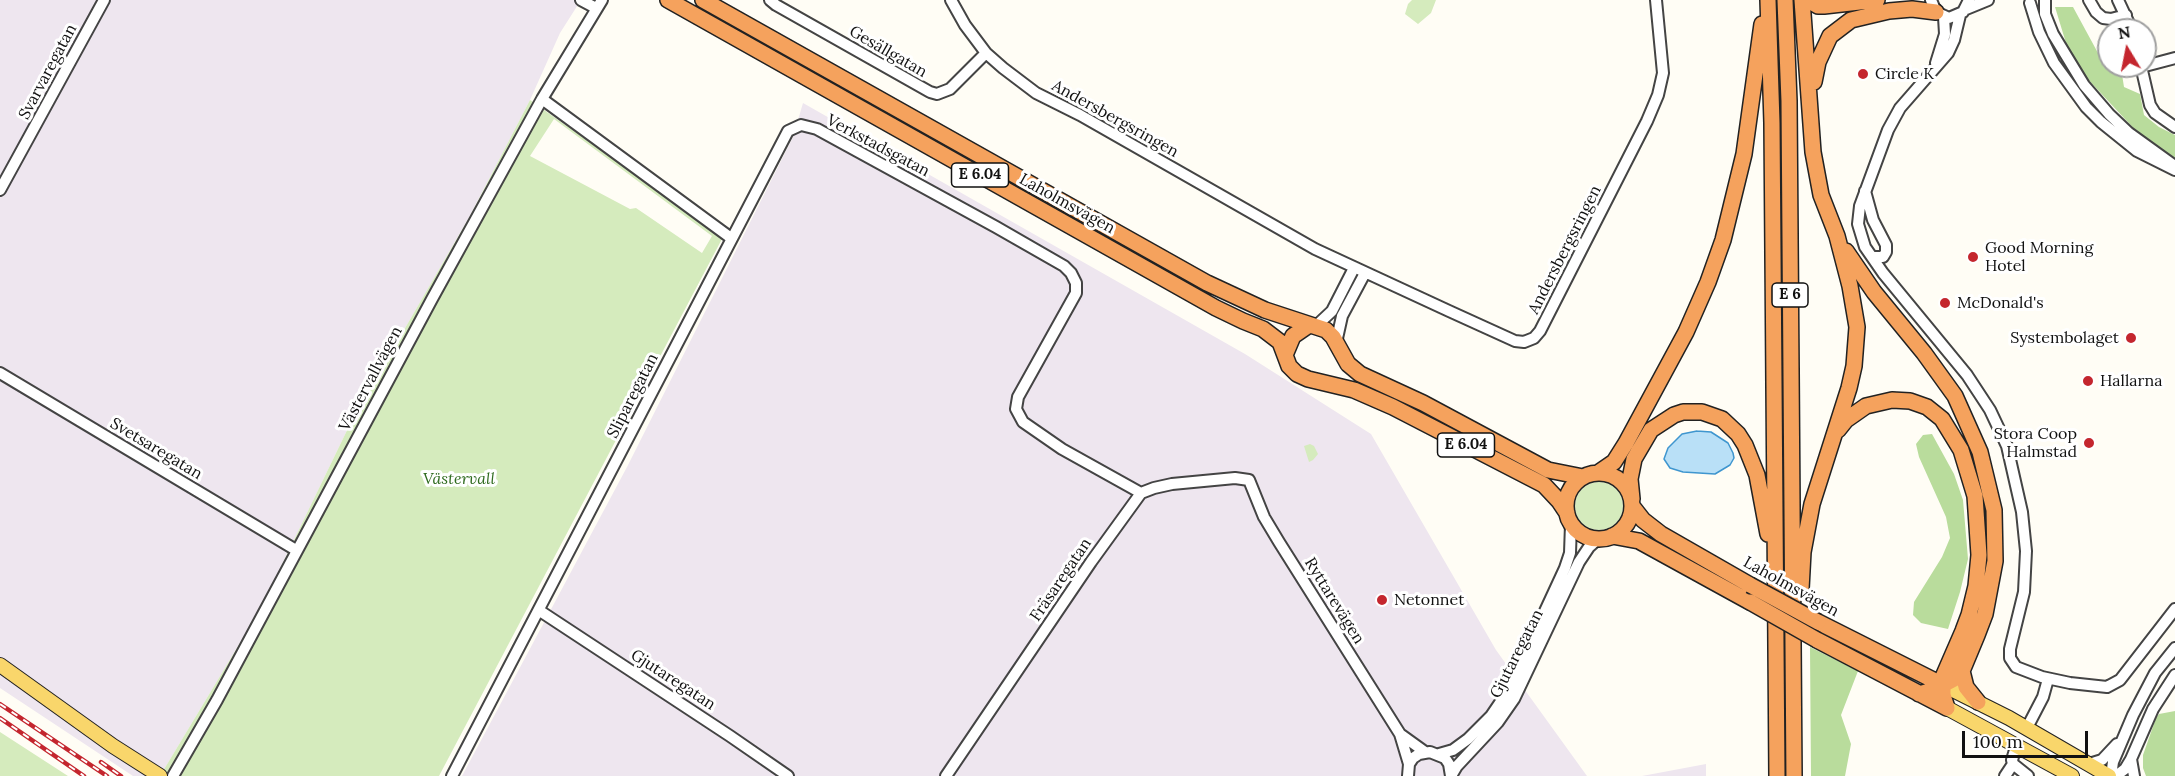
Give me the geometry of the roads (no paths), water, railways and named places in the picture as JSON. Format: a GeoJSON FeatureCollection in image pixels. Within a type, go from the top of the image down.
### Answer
{"type":"FeatureCollection","features":[{"type":"Feature","properties":{"kind":"highway","name":"Laholmsvägen"},"geometry":{"type":"LineString","coordinates":[[668,0],[1216,308],[1263,329],[1276,337],[1292,370],[1302,376],[1354,390],[1394,407],[1544,486],[1559,501],[1583,535],[1639,541],[1817,640],[1947,708]]}},
{"type":"Feature","properties":{"kind":"highway","name":"Laholmsvägen"},"geometry":{"type":"LineString","coordinates":[[703,0],[1207,283],[1265,310],[1326,330],[1348,364],[1360,374],[1423,403],[1548,470],[1583,477],[1599,473],[1618,478],[1628,489],[1632,503],[1642,520],[1660,534],[1818,622],[1942,686]]}},
{"type":"Feature","properties":{"kind":"highway"},"geometry":{"type":"LineString","coordinates":[[1599,473],[1614,462],[1623,449],[1686,332],[1723,240],[1744,154],[1767,0]]}},
{"type":"Feature","properties":{"kind":"highway","name":"E 6"},"geometry":{"type":"LineString","coordinates":[[1767,0],[1777,776]]}},
{"type":"Feature","properties":{"kind":"highway","name":"E 6"},"geometry":{"type":"LineString","coordinates":[[1785,0],[1789,101],[1794,776]]}},
{"type":"Feature","properties":{"kind":"highway"},"geometry":{"type":"LineString","coordinates":[[1793,721],[1799,706],[1800,592],[1803,552],[1818,479],[1834,435],[1854,366],[1857,327],[1850,286],[1816,173],[1802,0]]}},
{"type":"Feature","properties":{"kind":"highway"},"geometry":{"type":"LineString","coordinates":[[1808,0],[1818,6],[1824,6],[1877,0]]}},
{"type":"Feature","properties":{"kind":"highway"},"geometry":{"type":"LineString","coordinates":[[1810,102],[1818,62],[1830,36],[1838,28],[1859,18],[1888,11],[1937,10]]}},
{"type":"Feature","properties":{"kind":"highway"},"geometry":{"type":"LineString","coordinates":[[1836,236],[1874,292],[1924,353],[1955,396],[1983,461],[1994,510],[1995,561],[1985,614],[1962,671],[1950,683],[1918,694]]}},
{"type":"Feature","properties":{"kind":"highway"},"geometry":{"type":"LineString","coordinates":[[1285,355],[1293,336],[1313,326]]}},
{"type":"Feature","properties":{"kind":"highway"},"geometry":{"type":"LineString","coordinates":[[1834,435],[1846,420],[1866,406],[1884,400],[1900,400],[1921,405],[1935,413],[1946,424],[1965,461],[1975,496],[1979,555],[1976,586],[1969,615],[1943,673],[1942,686],[1947,708]]}},
{"type":"Feature","properties":{"kind":"highway"},"geometry":{"type":"LineString","coordinates":[[1605,538],[1626,524],[1632,503],[1630,479],[1634,459],[1651,430],[1665,419],[1683,412],[1702,412],[1722,419],[1742,439],[1757,474],[1776,586]]}},
{"type":"Feature","properties":{"kind":"highway"},"geometry":{"type":"LineString","coordinates":[[1569,518],[1566,502],[1569,492],[1583,477]]}},
{"type":"Feature","properties":{"kind":"highway"},"geometry":{"type":"LineString","coordinates":[[1919,674],[1932,671],[1949,662]]}},
{"type":"Feature","properties":{"kind":"highway"},"geometry":{"type":"LineString","coordinates":[[1962,671],[1966,687],[1978,702]]}},
{"type":"Feature","properties":{"kind":"main road"},"geometry":{"type":"LineString","coordinates":[[0,665],[113,746],[158,775]]}},
{"type":"Feature","properties":{"kind":"main road","name":"Laholmsvägen"},"geometry":{"type":"LineString","coordinates":[[1942,686],[1978,702],[2110,776]]}},
{"type":"Feature","properties":{"kind":"main road","name":"Laholmsvägen"},"geometry":{"type":"LineString","coordinates":[[1947,708],[2072,776]]}},
{"type":"Feature","properties":{"kind":"street","name":"Svarvaregatan"},"geometry":{"type":"LineString","coordinates":[[0,190],[104,0]]}},
{"type":"Feature","properties":{"kind":"street"},"geometry":{"type":"LineString","coordinates":[[581,0],[599,4]]}},
{"type":"Feature","properties":{"kind":"street","name":"Gesällgatan"},"geometry":{"type":"LineString","coordinates":[[770,0],[937,94],[950,89],[986,52]]}},
{"type":"Feature","properties":{"kind":"street","name":"Andersbergsringen"},"geometry":{"type":"LineString","coordinates":[[951,0],[965,25],[986,52],[1036,93],[1080,115],[1276,227],[1354,268],[1515,341],[1527,342],[1538,334],[1647,121],[1658,95],[1663,72],[1656,0]]}},
{"type":"Feature","properties":{"kind":"street"},"geometry":{"type":"LineString","coordinates":[[1937,10],[1955,17],[1965,8],[1988,0]]}},
{"type":"Feature","properties":{"kind":"street"},"geometry":{"type":"LineString","coordinates":[[2044,0],[2045,14],[2052,34],[2084,85],[2116,120],[2175,168],[2137,151],[2086,107],[2055,63],[2026,1],[2044,0]]}},
{"type":"Feature","properties":{"kind":"street"},"geometry":{"type":"LineString","coordinates":[[2089,0],[2096,12],[2103,18],[2111,19],[2126,15]]}},
{"type":"Feature","properties":{"kind":"street"},"geometry":{"type":"LineString","coordinates":[[2118,0],[2127,18]]}},
{"type":"Feature","properties":{"kind":"street","name":"Västervallvägen"},"geometry":{"type":"LineString","coordinates":[[173,776],[289,569],[296,550],[542,99],[599,4]]}},
{"type":"Feature","properties":{"kind":"street"},"geometry":{"type":"LineString","coordinates":[[1965,8],[1948,53],[1900,108],[1880,150],[1860,206],[1858,224],[1862,242],[1967,375],[1990,410],[2005,441],[2013,468],[2026,539],[2024,592],[2010,649],[2010,658],[2020,669],[2048,679],[2092,687],[2107,687],[2120,680],[2175,609]]}},
{"type":"Feature","properties":{"kind":"street"},"geometry":{"type":"LineString","coordinates":[[1935,66],[1945,34],[1937,10]]}},
{"type":"Feature","properties":{"kind":"street"},"geometry":{"type":"LineString","coordinates":[[2157,62],[2175,58]]}},
{"type":"Feature","properties":{"kind":"street"},"geometry":{"type":"LineString","coordinates":[[2145,78],[2150,105],[2155,113],[2175,126]]}},
{"type":"Feature","properties":{"kind":"street"},"geometry":{"type":"LineString","coordinates":[[542,99],[731,238]]}},
{"type":"Feature","properties":{"kind":"street","name":"Verkstadsgatan"},"geometry":{"type":"LineString","coordinates":[[731,238],[788,131],[801,125],[817,129],[1064,266],[1075,277],[1076,293],[1018,397],[1016,409],[1023,423],[1062,449],[1141,493]]}},
{"type":"Feature","properties":{"kind":"street"},"geometry":{"type":"LineString","coordinates":[[1865,191],[1873,220],[1886,245],[1883,257],[1872,257]]}},
{"type":"Feature","properties":{"kind":"street","name":"Sliparegatan"},"geometry":{"type":"LineString","coordinates":[[452,776],[540,611],[731,238]]}},
{"type":"Feature","properties":{"kind":"street"},"geometry":{"type":"LineString","coordinates":[[1313,326],[1332,311],[1354,268]]}},
{"type":"Feature","properties":{"kind":"street"},"geometry":{"type":"LineString","coordinates":[[1336,343],[1342,316],[1365,273]]}},
{"type":"Feature","properties":{"kind":"street","name":"Svetsaregatan"},"geometry":{"type":"LineString","coordinates":[[0,373],[296,550]]}},
{"type":"Feature","properties":{"kind":"street","name":"Ryttarevägen"},"geometry":{"type":"LineString","coordinates":[[1141,493],[1172,484],[1235,478],[1249,480],[1264,517],[1274,534],[1400,734],[1409,764],[1408,776]]}},
{"type":"Feature","properties":{"kind":"street","name":"Fräsaregatan"},"geometry":{"type":"LineString","coordinates":[[946,776],[1091,562],[1141,493]]}},
{"type":"Feature","properties":{"kind":"street","name":"Gjutaregatan"},"geometry":{"type":"LineString","coordinates":[[1439,754],[1453,750],[1468,739],[1491,716],[1508,691],[1565,568],[1570,553],[1569,518]]}},
{"type":"Feature","properties":{"kind":"street","name":"Gjutaregatan"},"geometry":{"type":"LineString","coordinates":[[1451,776],[1465,757],[1498,722],[1514,699],[1579,562],[1589,547],[1605,538]]}},
{"type":"Feature","properties":{"kind":"street","name":"Gjutaregatan"},"geometry":{"type":"LineString","coordinates":[[540,611],[788,776]]}},
{"type":"Feature","properties":{"kind":"street"},"geometry":{"type":"LineString","coordinates":[[2110,776],[2124,734],[2155,673],[2175,648]]}},
{"type":"Feature","properties":{"kind":"street"},"geometry":{"type":"LineString","coordinates":[[2116,776],[2132,759],[2153,709],[2175,675]]}},
{"type":"Feature","properties":{"kind":"street"},"geometry":{"type":"LineString","coordinates":[[2030,722],[2043,697],[2048,679]]}},
{"type":"Feature","properties":{"kind":"street","name":"Ryttarevägen"},"geometry":{"type":"LineString","coordinates":[[1400,734],[1425,752],[1439,754]]}},
{"type":"Feature","properties":{"kind":"street"},"geometry":{"type":"LineString","coordinates":[[2089,764],[2107,756],[2124,734]]}},
{"type":"Feature","properties":{"kind":"street"},"geometry":{"type":"LineString","coordinates":[[2005,776],[2013,764],[2015,750]]}},
{"type":"Feature","properties":{"kind":"street"},"geometry":{"type":"LineString","coordinates":[[1409,764],[1419,754],[1425,752]]}},
{"type":"Feature","properties":{"kind":"street"},"geometry":{"type":"LineString","coordinates":[[1439,754],[1449,764],[1451,776]]}},
{"type":"Feature","properties":{"kind":"street"},"geometry":{"type":"LineString","coordinates":[[2132,759],[2134,776]]}},
{"type":"Feature","properties":{"kind":"street"},"geometry":{"type":"LineString","coordinates":[[2013,764],[2028,776]]}},
{"type":"Feature","properties":{"kind":"water"},"geometry":{"type":"Polygon","coordinates":[[[1697,431],[1711,432],[1728,443],[1734,458],[1730,465],[1715,474],[1683,472],[1670,468],[1664,459],[1668,448],[1682,434],[1697,431]]]}},
{"type":"Feature","properties":{"kind":"railway"},"geometry":{"type":"LineString","coordinates":[[0,704],[107,776]]}},
{"type":"Feature","properties":{"kind":"railway"},"geometry":{"type":"LineString","coordinates":[[0,718],[84,776]]}},
{"type":"Feature","properties":{"kind":"railway"},"geometry":{"type":"LineString","coordinates":[[101,762],[121,776]]}},
{"type":"Feature","properties":{"kind":"place","name":"Circle K"},"geometry":{"type":"Point","coordinates":[1863,74]}},
{"type":"Feature","properties":{"kind":"place","name":"Good Morning Hotel"},"geometry":{"type":"Point","coordinates":[1973,257]}},
{"type":"Feature","properties":{"kind":"place","name":"McDonald's"},"geometry":{"type":"Point","coordinates":[1945,303]}},
{"type":"Feature","properties":{"kind":"place","name":"Systembolaget"},"geometry":{"type":"Point","coordinates":[2131,338]}},
{"type":"Feature","properties":{"kind":"place","name":"Hallarna"},"geometry":{"type":"Point","coordinates":[2088,381]}},
{"type":"Feature","properties":{"kind":"place","name":"Stora Coop Halmstad"},"geometry":{"type":"Point","coordinates":[2089,443]}},
{"type":"Feature","properties":{"kind":"place","name":"Netonnet"},"geometry":{"type":"Point","coordinates":[1382,600]}},
{"type":"Feature","properties":{"kind":"park label","name":"Västervall"},"geometry":{"type":"Point","coordinates":[459,479]}}]}
